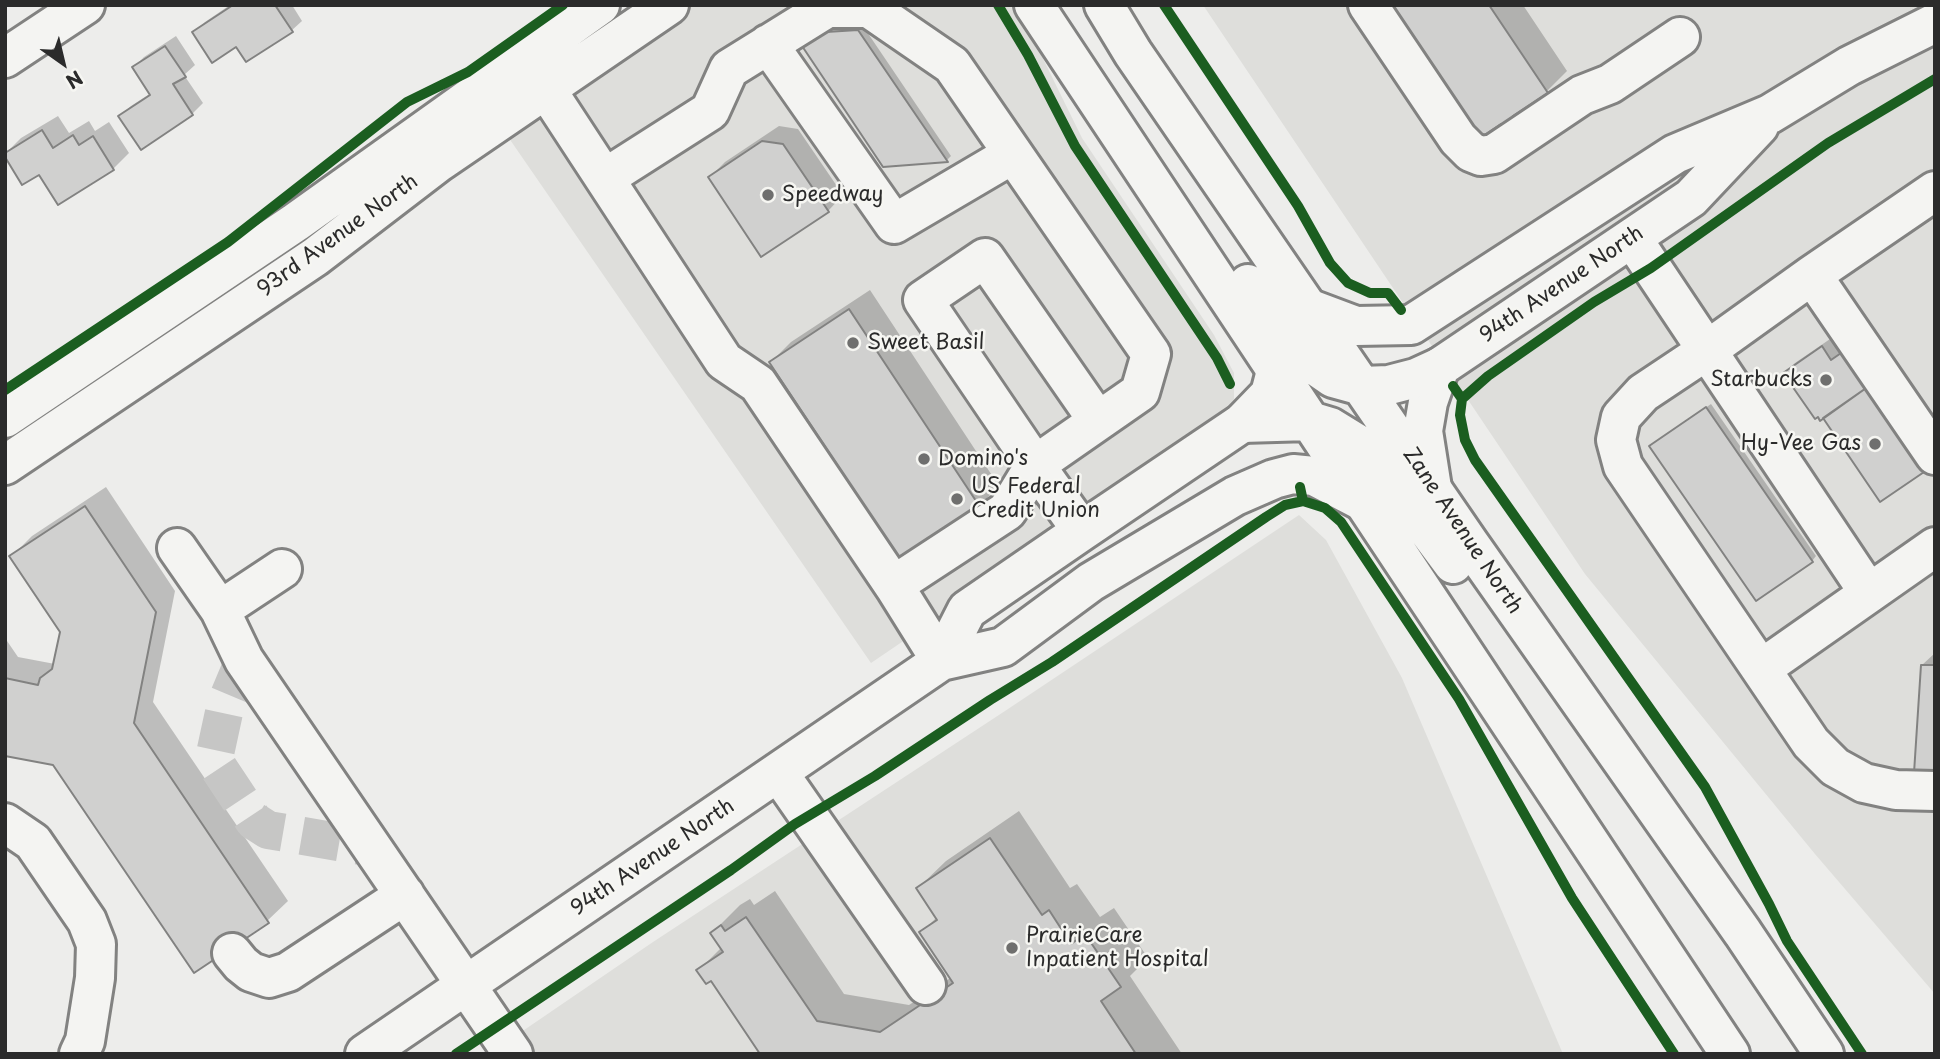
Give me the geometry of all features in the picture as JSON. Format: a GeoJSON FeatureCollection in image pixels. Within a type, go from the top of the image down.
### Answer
{"type":"FeatureCollection","features":[{"type":"Feature","properties":{"kind":"street"},"geometry":{"type":"LineString","coordinates":[[5,58],[85,5]]}},
{"type":"Feature","properties":{"kind":"street","name":"93rd Avenue North"},"geometry":{"type":"LineString","coordinates":[[5,418],[296,222],[600,5]]}},
{"type":"Feature","properties":{"kind":"street","name":"93rd Avenue North"},"geometry":{"type":"LineString","coordinates":[[5,465],[315,257],[439,162],[669,5]]}},
{"type":"Feature","properties":{"kind":"street"},"geometry":{"type":"LineString","coordinates":[[1034,5],[1730,1054]]}},
{"type":"Feature","properties":{"kind":"street","name":"Zane Avenue North"},"geometry":{"type":"LineString","coordinates":[[1104,5],[1133,53],[1469,543],[1735,922],[1824,1054]]}},
{"type":"Feature","properties":{"kind":"street"},"geometry":{"type":"LineString","coordinates":[[1368,5],[1458,139],[1471,152],[1481,156],[1494,154],[1582,95],[1610,84],[1679,37]]}},
{"type":"Feature","properties":{"kind":"street"},"geometry":{"type":"LineString","coordinates":[[605,178],[710,111],[729,69],[827,8],[869,8],[952,65],[1151,354],[1140,392],[1035,465],[1007,511],[894,585]]}},
{"type":"Feature","properties":{"kind":"street","name":"94th Avenue North"},"geometry":{"type":"LineString","coordinates":[[1308,308],[1356,326],[1411,325],[1675,154],[1770,114],[1849,66],[1935,23]]}},
{"type":"Feature","properties":{"kind":"street"},"geometry":{"type":"LineString","coordinates":[[768,44],[894,224],[1013,154]]}},
{"type":"Feature","properties":{"kind":"street"},"geometry":{"type":"LineString","coordinates":[[525,57],[724,361],[758,384],[894,585],[941,661]]}},
{"type":"Feature","properties":{"kind":"street"},"geometry":{"type":"LineString","coordinates":[[1106,114],[1195,204],[1264,309],[1307,360],[1333,378],[1362,386]]}},
{"type":"Feature","properties":{"kind":"street","name":"94th Avenue North"},"geometry":{"type":"LineString","coordinates":[[1362,386],[1389,385],[1440,367],[1691,198],[1770,114]]}},
{"type":"Feature","properties":{"kind":"street"},"geometry":{"type":"LineString","coordinates":[[1935,191],[1643,393],[1621,417],[1616,440],[1623,466],[1811,743],[1835,766],[1864,783],[1895,790],[1935,791]]}},
{"type":"Feature","properties":{"kind":"street"},"geometry":{"type":"LineString","coordinates":[[1632,238],[1869,593]]}},
{"type":"Feature","properties":{"kind":"street"},"geometry":{"type":"LineString","coordinates":[[1082,531],[923,300],[985,258],[1098,421]]}},
{"type":"Feature","properties":{"kind":"street"},"geometry":{"type":"LineString","coordinates":[[1812,275],[1935,455]]}},
{"type":"Feature","properties":{"kind":"street"},"geometry":{"type":"LineString","coordinates":[[1432,488],[1423,430],[1428,402],[1440,367]]}},
{"type":"Feature","properties":{"kind":"street"},"geometry":{"type":"LineString","coordinates":[[941,661],[967,610],[1242,423],[1270,394],[1276,371]]}},
{"type":"Feature","properties":{"kind":"street"},"geometry":{"type":"LineString","coordinates":[[1242,423],[1310,421],[1330,427],[1356,443],[1389,478],[1435,539],[1554,706],[1735,922]]}},
{"type":"Feature","properties":{"kind":"street"},"geometry":{"type":"LineString","coordinates":[[941,661],[1003,647],[1091,582],[1236,496],[1274,479],[1293,474],[1314,477],[1362,501]]}},
{"type":"Feature","properties":{"kind":"street"},"geometry":{"type":"LineString","coordinates":[[1761,669],[1935,547]]}},
{"type":"Feature","properties":{"kind":"street"},"geometry":{"type":"LineString","coordinates":[[177,548],[220,610],[244,660],[513,1054]]}},
{"type":"Feature","properties":{"kind":"street"},"geometry":{"type":"LineString","coordinates":[[220,610],[282,569]]}},
{"type":"Feature","properties":{"kind":"street","name":"94th Avenue North"},"geometry":{"type":"LineString","coordinates":[[365,1054],[941,661]]}},
{"type":"Feature","properties":{"kind":"street"},"geometry":{"type":"LineString","coordinates":[[778,772],[926,985]]}},
{"type":"Feature","properties":{"kind":"street"},"geometry":{"type":"LineString","coordinates":[[5,823],[33,842],[87,921],[96,944],[95,978],[85,1041],[79,1054]]}},
{"type":"Feature","properties":{"kind":"street"},"geometry":{"type":"LineString","coordinates":[[232,953],[251,972],[269,978],[288,972],[405,895]]}},
{"type":"Feature","properties":{"kind":"shaded area"},"geometry":{"type":"Polygon","coordinates":[[[686,5],[1014,5],[1082,138],[1214,335],[1234,373],[1234,399],[1211,432],[871,663],[504,131],[686,5]]]}},
{"type":"Feature","properties":{"kind":"shaded area"},"geometry":{"type":"Polygon","coordinates":[[[1203,5],[1935,5],[1935,994],[1815,854],[1585,574],[1203,5]]]}},
{"type":"Feature","properties":{"kind":"shaded area"},"geometry":{"type":"Polygon","coordinates":[[[1299,515],[1326,540],[1402,678],[1563,1054],[489,1054],[653,942],[1299,515]]]}},
{"type":"Feature","properties":{"kind":"building"},"geometry":{"type":"Polygon","coordinates":[[[233,5],[275,5],[293,32],[246,62],[236,47],[212,63],[192,32],[233,5]]]}},
{"type":"Feature","properties":{"kind":"building"},"geometry":{"type":"Polygon","coordinates":[[[1391,5],[1489,5],[1548,93],[1513,116],[1515,120],[1503,128],[1501,124],[1480,138],[1391,5]]]}},
{"type":"Feature","properties":{"kind":"building","name":"Speedway"},"geometry":{"type":"Polygon","coordinates":[[[858,30],[948,162],[883,167],[794,34],[858,30]]]}},
{"type":"Feature","properties":{"kind":"building"},"geometry":{"type":"Polygon","coordinates":[[[165,46],[186,77],[173,84],[193,115],[141,150],[118,116],[150,95],[132,67],[165,46]]]}},
{"type":"Feature","properties":{"kind":"building"},"geometry":{"type":"Polygon","coordinates":[[[42,130],[53,148],[73,135],[79,145],[93,136],[114,170],[58,205],[39,175],[22,185],[5,153],[42,130]]]}},
{"type":"Feature","properties":{"kind":"building","name":"Speedway"},"geometry":{"type":"Polygon","coordinates":[[[762,141],[783,144],[829,212],[761,257],[708,177],[762,141]]]}},
{"type":"Feature","properties":{"kind":"building"},"geometry":{"type":"Polygon","coordinates":[[[849,309],[980,507],[900,560],[769,362],[849,309]]]}},
{"type":"Feature","properties":{"kind":"building","name":"Starbucks"},"geometry":{"type":"Polygon","coordinates":[[[1822,346],[1831,360],[1844,351],[1869,386],[1820,421],[1818,417],[1815,419],[1783,373],[1822,346]]]}},
{"type":"Feature","properties":{"kind":"building","name":"Hy-Vee Gas"},"geometry":{"type":"Polygon","coordinates":[[[1869,386],[1927,470],[1880,502],[1823,418],[1869,386]]]}},
{"type":"Feature","properties":{"kind":"building","name":"Hy-Vee Gas"},"geometry":{"type":"Polygon","coordinates":[[[1706,407],[1813,562],[1756,601],[1649,446],[1706,407]]]}},
{"type":"Feature","properties":{"kind":"building"},"geometry":{"type":"Polygon","coordinates":[[[85,506],[156,612],[134,723],[269,923],[194,973],[53,765],[5,756],[5,678],[38,685],[40,678],[52,669],[60,632],[9,556],[85,506]]]}},
{"type":"Feature","properties":{"kind":"building"},"geometry":{"type":"Polygon","coordinates":[[[1921,665],[1935,665],[1935,774],[1914,773],[1921,665]]]}},
{"type":"Feature","properties":{"kind":"building","name":"PrairieCare Inpatient Hospital"},"geometry":{"type":"Polygon","coordinates":[[[990,838],[1042,915],[1049,910],[1071,944],[1085,934],[1121,987],[1101,1001],[1136,1054],[760,1054],[711,981],[706,984],[696,970],[723,952],[710,933],[721,925],[725,931],[746,917],[817,1021],[880,1032],[953,983],[919,932],[937,920],[916,888],[990,838]]]}},
{"type":"Feature","properties":{"kind":"tunnel"},"geometry":{"type":"LineString","coordinates":[[244,660],[226,703],[215,754],[218,767],[254,821],[268,830],[373,848]]}},
{"type":"Feature","properties":{"kind":"cycle path"},"geometry":{"type":"LineString","coordinates":[[5,390],[228,242],[407,102],[468,72],[563,5]]}},
{"type":"Feature","properties":{"kind":"cycle path"},"geometry":{"type":"LineString","coordinates":[[998,5],[1028,55],[1075,146],[1217,358],[1230,384]]}},
{"type":"Feature","properties":{"kind":"cycle path"},"geometry":{"type":"LineString","coordinates":[[1164,5],[1298,206],[1330,263],[1348,283],[1370,293],[1388,293],[1401,310]]}},
{"type":"Feature","properties":{"kind":"cycle path"},"geometry":{"type":"LineString","coordinates":[[1462,399],[1488,376],[1594,302],[1651,268],[1828,143],[1935,79]]}},
{"type":"Feature","properties":{"kind":"cycle path"},"geometry":{"type":"LineString","coordinates":[[1453,386],[1462,399],[1460,415],[1465,440],[1475,460],[1705,787],[1787,941],[1862,1054]]}},
{"type":"Feature","properties":{"kind":"cycle path"},"geometry":{"type":"LineString","coordinates":[[1300,487],[1303,501],[1325,508],[1341,522],[1459,699],[1572,898],[1674,1054]]}},
{"type":"Feature","properties":{"kind":"cycle path"},"geometry":{"type":"LineString","coordinates":[[456,1054],[731,870],[795,824],[1052,662],[1266,517],[1285,505],[1303,501]]}},
{"type":"Feature","properties":{"kind":"place","name":"Speedway"},"geometry":{"type":"Point","coordinates":[768,195]}},
{"type":"Feature","properties":{"kind":"place","name":"Sweet Basil"},"geometry":{"type":"Point","coordinates":[853,343]}},
{"type":"Feature","properties":{"kind":"place","name":"Starbucks"},"geometry":{"type":"Point","coordinates":[1826,380]}},
{"type":"Feature","properties":{"kind":"place","name":"Hy-Vee Gas"},"geometry":{"type":"Point","coordinates":[1875,444]}},
{"type":"Feature","properties":{"kind":"place","name":"Domino's"},"geometry":{"type":"Point","coordinates":[924,459]}},
{"type":"Feature","properties":{"kind":"place","name":"US Federal Credit Union"},"geometry":{"type":"Point","coordinates":[957,499]}},
{"type":"Feature","properties":{"kind":"place","name":"PrairieCare Inpatient Hospital"},"geometry":{"type":"Point","coordinates":[1012,948]}}]}
